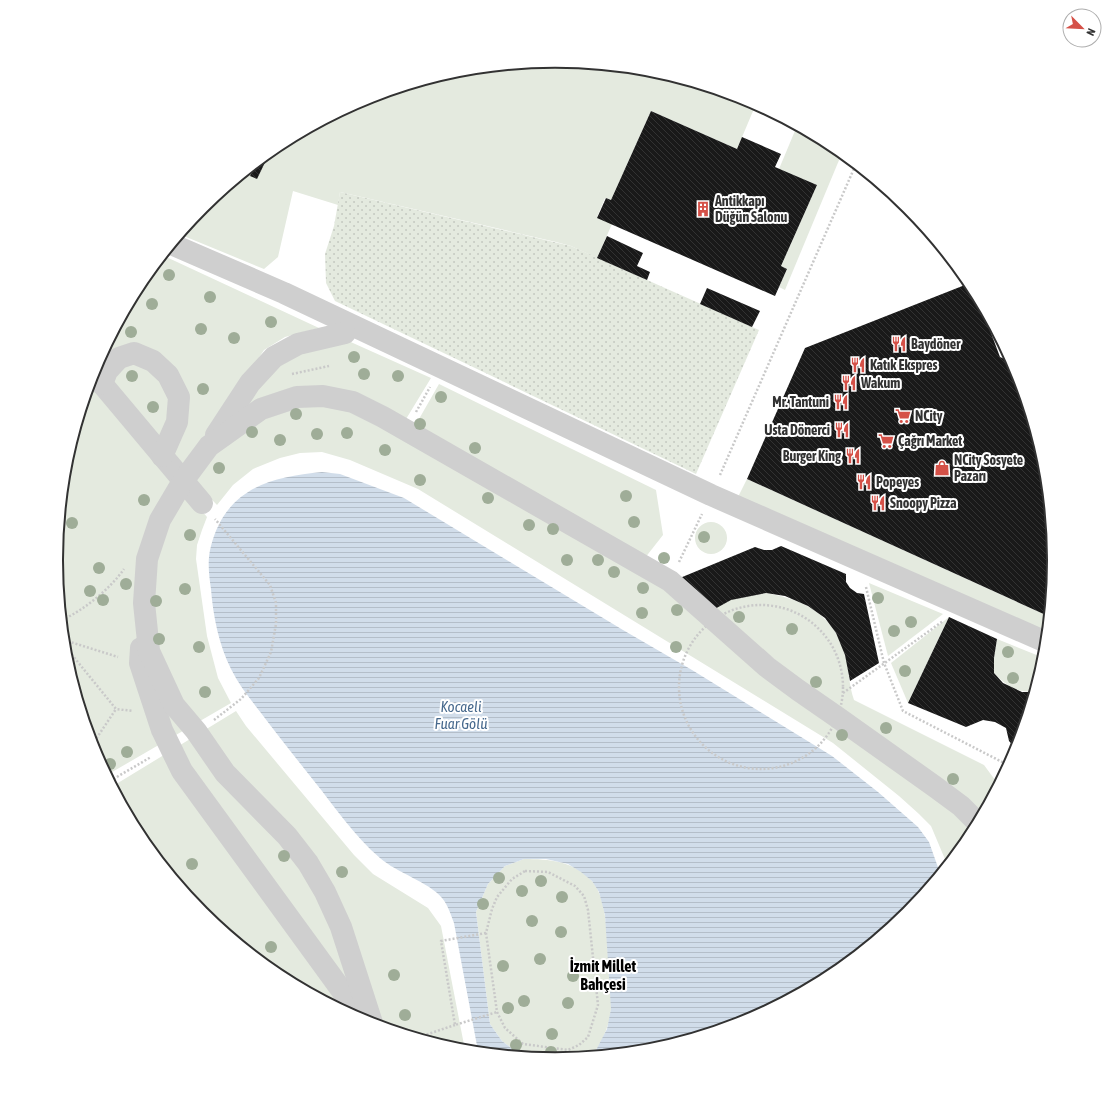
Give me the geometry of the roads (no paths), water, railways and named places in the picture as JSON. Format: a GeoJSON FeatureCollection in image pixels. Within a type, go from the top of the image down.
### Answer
{"type":"FeatureCollection","features":[{"type":"Feature","properties":{"kind":"street"},"geometry":{"type":"LineString","coordinates":[[176,246],[284,293],[711,495],[1040,640]]}},
{"type":"Feature","properties":{"kind":"street"},"geometry":{"type":"LineString","coordinates":[[345,333],[298,344],[274,357],[250,383],[209,446],[183,481],[160,520],[147,559],[140,663],[162,730],[182,771],[356,1009]]}},
{"type":"Feature","properties":{"kind":"street"},"geometry":{"type":"LineString","coordinates":[[98,378],[107,372],[119,358],[134,353],[153,361],[168,376],[179,397],[177,422],[162,456]]}},
{"type":"Feature","properties":{"kind":"street"},"geometry":{"type":"LineString","coordinates":[[97,378],[202,503]]}},
{"type":"Feature","properties":{"kind":"street"},"geometry":{"type":"LineString","coordinates":[[209,446],[261,409],[297,397],[323,396],[353,402],[383,416],[670,580],[767,667],[940,790],[974,818]]}},
{"type":"Feature","properties":{"kind":"street"},"geometry":{"type":"LineString","coordinates":[[144,603],[149,651],[174,705],[196,731],[225,773],[287,836],[308,863],[325,892],[342,927],[369,1015]]}},
{"type":"Feature","properties":{"kind":"water","name":"Kocaeli Fuar Gölü"},"geometry":{"type":"Polygon","coordinates":[[[322,472],[340,474],[404,498],[692,670],[832,756],[878,792],[918,827],[929,842],[938,868],[903,907],[855,950],[801,986],[773,1001],[743,1014],[682,1035],[651,1042],[597,1049],[607,1029],[611,1009],[605,915],[599,892],[592,881],[568,864],[546,859],[524,859],[505,866],[488,884],[476,912],[490,1024],[502,1041],[512,1049],[477,1045],[454,923],[444,901],[429,887],[380,858],[353,831],[245,692],[231,669],[220,640],[213,610],[209,573],[210,551],[218,527],[227,511],[239,499],[252,490],[268,483],[303,474],[322,472]]]}},
{"type":"Feature","properties":{"kind":"place","name":"Antikkapı Düğün Salonu"},"geometry":{"type":"Point","coordinates":[703,209]}},
{"type":"Feature","properties":{"kind":"place","name":"Baydöner"},"geometry":{"type":"Point","coordinates":[899,344]}},
{"type":"Feature","properties":{"kind":"place","name":"Katık Ekspres"},"geometry":{"type":"Point","coordinates":[858,365]}},
{"type":"Feature","properties":{"kind":"place","name":"Wakum"},"geometry":{"type":"Point","coordinates":[849,383]}},
{"type":"Feature","properties":{"kind":"place","name":"Mr. Tantuni"},"geometry":{"type":"Point","coordinates":[841,402]}},
{"type":"Feature","properties":{"kind":"place","name":"NCity"},"geometry":{"type":"Point","coordinates":[903,416]}},
{"type":"Feature","properties":{"kind":"place","name":"Usta Dönerci"},"geometry":{"type":"Point","coordinates":[842,430]}},
{"type":"Feature","properties":{"kind":"place","name":"Çağrı Market"},"geometry":{"type":"Point","coordinates":[886,441]}},
{"type":"Feature","properties":{"kind":"place","name":"Burger King"},"geometry":{"type":"Point","coordinates":[853,456]}},
{"type":"Feature","properties":{"kind":"place","name":"NCity Sosyete Pazarı"},"geometry":{"type":"Point","coordinates":[942,468]}},
{"type":"Feature","properties":{"kind":"place","name":"Popeyes"},"geometry":{"type":"Point","coordinates":[864,482]}},
{"type":"Feature","properties":{"kind":"place","name":"Snoopy Pizza"},"geometry":{"type":"Point","coordinates":[878,503]}},
{"type":"Feature","properties":{"kind":"district","name":"İzmit Millet Bahçesi"},"geometry":{"type":"Point","coordinates":[603,975]}}]}
